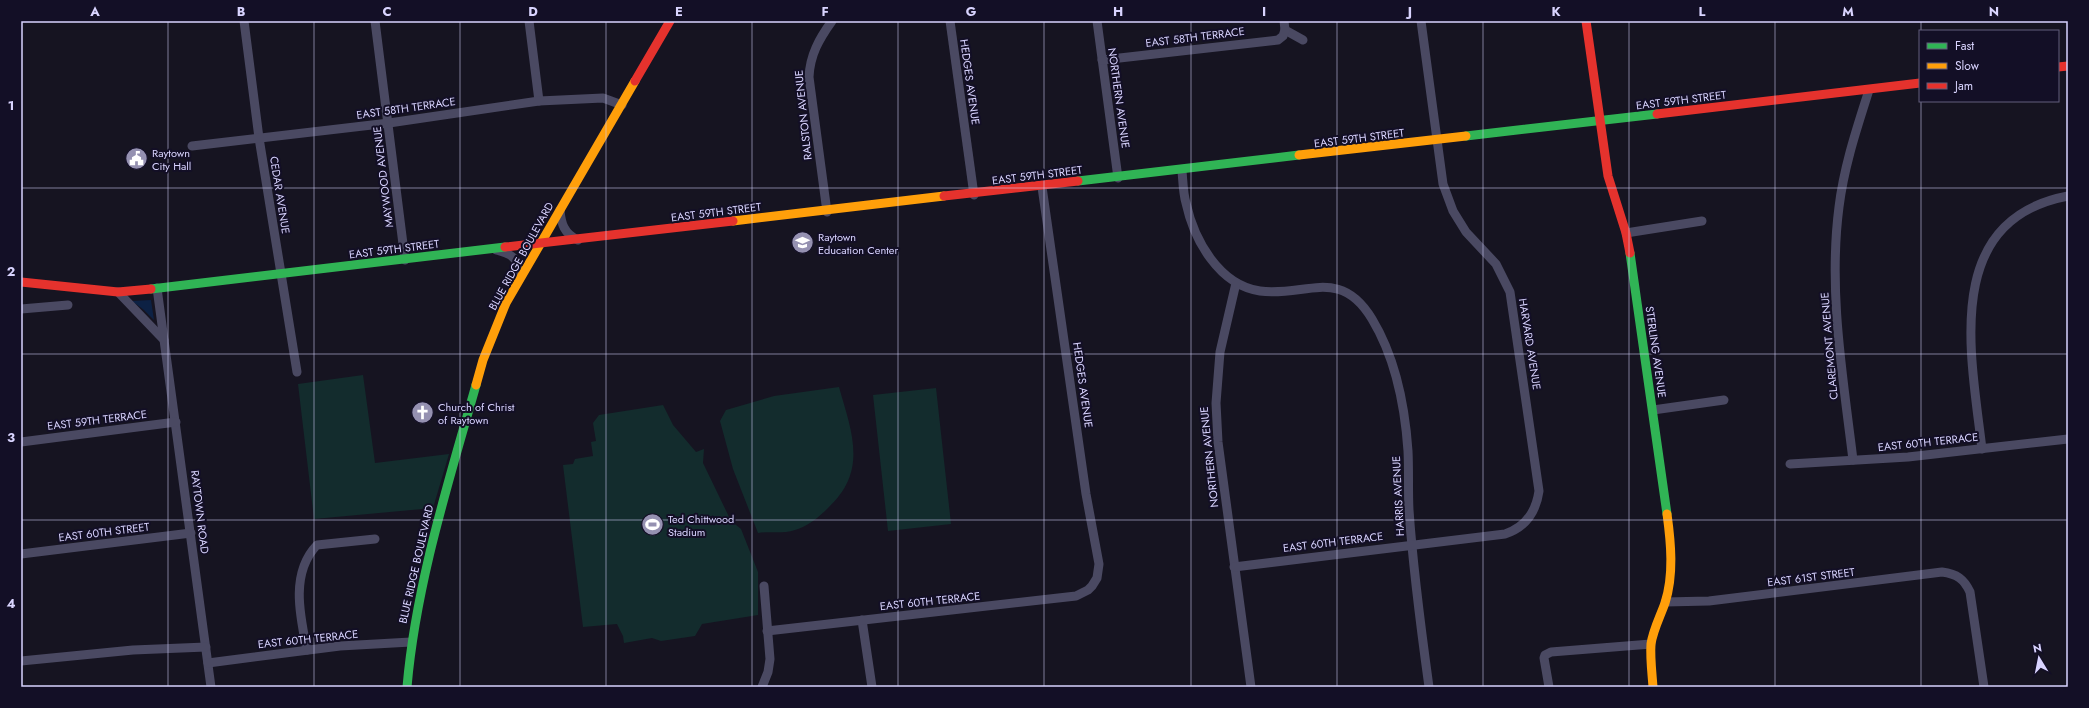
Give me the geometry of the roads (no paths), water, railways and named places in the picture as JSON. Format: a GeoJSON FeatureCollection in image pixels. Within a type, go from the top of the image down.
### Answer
{"type":"FeatureCollection","features":[{"type":"Feature","properties":{"kind":"street","name":"CEDAR AVENUE"},"geometry":{"type":"LineString","coordinates":[[244,21],[259,138],[297,372]]}},
{"type":"Feature","properties":{"kind":"street","name":"MAYWOOD AVENUE"},"geometry":{"type":"LineString","coordinates":[[374,21],[405,260]]}},
{"type":"Feature","properties":{"kind":"street"},"geometry":{"type":"LineString","coordinates":[[529,21],[539,101]]}},
{"type":"Feature","properties":{"kind":"street","name":"BLUE RIDGE BOULEVARD"},"geometry":{"type":"LineString","coordinates":[[407,687],[411,642],[419,600],[450,476],[483,360],[506,303],[670,21]]}},
{"type":"Feature","properties":{"kind":"street","name":"RALSTON AVENUE"},"geometry":{"type":"LineString","coordinates":[[827,212],[809,77],[810,62],[814,48],[832,21]]}},
{"type":"Feature","properties":{"kind":"street","name":"HEDGES AVENUE"},"geometry":{"type":"LineString","coordinates":[[950,21],[974,195]]}},
{"type":"Feature","properties":{"kind":"street","name":"NORTHERN AVENUE"},"geometry":{"type":"LineString","coordinates":[[1097,21],[1118,178]]}},
{"type":"Feature","properties":{"kind":"street","name":"HARVARD AVENUE"},"geometry":{"type":"LineString","coordinates":[[1421,21],[1443,184],[1453,211],[1466,232],[1496,264],[1506,282],[1513,306],[1539,491],[1535,508],[1527,520]]}},
{"type":"Feature","properties":{"kind":"street","name":"STERLING AVENUE"},"geometry":{"type":"LineString","coordinates":[[1586,21],[1608,176],[1626,233],[1632,268],[1670,539],[1670,569],[1665,602],[1657,621],[1651,644],[1653,687]]}},
{"type":"Feature","properties":{"kind":"street","name":"EAST 58TH TERRACE"},"geometry":{"type":"LineString","coordinates":[[1102,60],[1278,40],[1283,36],[1284,25]]}},
{"type":"Feature","properties":{"kind":"street"},"geometry":{"type":"LineString","coordinates":[[1284,25],[1303,40]]}},
{"type":"Feature","properties":{"kind":"street","name":"EAST 59TH STREET"},"geometry":{"type":"LineString","coordinates":[[158,288],[974,195],[1919,84]]}},
{"type":"Feature","properties":{"kind":"street","name":"CLAREMONT AVENUE"},"geometry":{"type":"LineString","coordinates":[[1854,460],[1837,327],[1836,244],[1838,208],[1844,173],[1869,90]]}},
{"type":"Feature","properties":{"kind":"street","name":"EAST 58TH TERRACE"},"geometry":{"type":"LineString","coordinates":[[192,146],[388,123],[539,101],[603,98],[622,105]]}},
{"type":"Feature","properties":{"kind":"street"},"geometry":{"type":"LineString","coordinates":[[1182,170],[1186,203],[1196,233],[1215,264],[1225,275],[1236,283]]}},
{"type":"Feature","properties":{"kind":"street","name":"HEDGES AVENUE"},"geometry":{"type":"LineString","coordinates":[[1042,187],[1086,494],[1099,564],[1097,578],[1092,586]]}},
{"type":"Feature","properties":{"kind":"street"},"geometry":{"type":"LineString","coordinates":[[1982,449],[1970,332],[1973,295],[1984,257],[2000,230],[2024,210],[2049,200],[2068,196]]}},
{"type":"Feature","properties":{"kind":"street"},"geometry":{"type":"LineString","coordinates":[[560,210],[565,230],[571,237],[579,240]]}},
{"type":"Feature","properties":{"kind":"street"},"geometry":{"type":"LineString","coordinates":[[1626,233],[1702,221]]}},
{"type":"Feature","properties":{"kind":"street"},"geometry":{"type":"LineString","coordinates":[[495,250],[511,254],[516,261],[519,280]]}},
{"type":"Feature","properties":{"kind":"street"},"geometry":{"type":"LineString","coordinates":[[21,282],[118,292],[158,288]]}},
{"type":"Feature","properties":{"kind":"street","name":"NORTHERN AVENUE"},"geometry":{"type":"LineString","coordinates":[[1236,283],[1220,352],[1216,403],[1218,442],[1251,687]]}},
{"type":"Feature","properties":{"kind":"street","name":"HARRIS AVENUE"},"geometry":{"type":"LineString","coordinates":[[1236,283],[1261,291],[1320,286],[1336,288],[1350,294],[1365,311],[1381,334],[1403,412],[1408,451],[1409,510],[1429,687]]}},
{"type":"Feature","properties":{"kind":"street","name":"RAYTOWN ROAD"},"geometry":{"type":"LineString","coordinates":[[158,288],[211,687]]}},
{"type":"Feature","properties":{"kind":"street"},"geometry":{"type":"LineString","coordinates":[[118,292],[164,340]]}},
{"type":"Feature","properties":{"kind":"street"},"geometry":{"type":"LineString","coordinates":[[21,309],[68,305]]}},
{"type":"Feature","properties":{"kind":"street"},"geometry":{"type":"LineString","coordinates":[[1652,410],[1724,400]]}},
{"type":"Feature","properties":{"kind":"street","name":"EAST 59TH TERRACE"},"geometry":{"type":"LineString","coordinates":[[21,442],[176,422]]}},
{"type":"Feature","properties":{"kind":"street","name":"EAST 60TH TERRACE"},"geometry":{"type":"LineString","coordinates":[[1790,464],[1908,457],[2068,439]]}},
{"type":"Feature","properties":{"kind":"street","name":"EAST 60TH TERRACE"},"geometry":{"type":"LineString","coordinates":[[1234,567],[1505,534],[1522,525],[1527,520]]}},
{"type":"Feature","properties":{"kind":"street","name":"EAST 60TH STREET"},"geometry":{"type":"LineString","coordinates":[[21,554],[191,533]]}},
{"type":"Feature","properties":{"kind":"street"},"geometry":{"type":"LineString","coordinates":[[307,650],[299,610],[300,587],[301,572],[312,550],[317,544],[374,539]]}},
{"type":"Feature","properties":{"kind":"street","name":"EAST 61ST STREET"},"geometry":{"type":"LineString","coordinates":[[1665,602],[1709,601],[1942,572],[1954,574],[1966,583],[1970,592],[1984,687]]}},
{"type":"Feature","properties":{"kind":"street"},"geometry":{"type":"LineString","coordinates":[[762,687],[768,672],[770,659],[764,586]]}},
{"type":"Feature","properties":{"kind":"street","name":"EAST 60TH TERRACE"},"geometry":{"type":"LineString","coordinates":[[767,631],[1076,596],[1088,590],[1092,586]]}},
{"type":"Feature","properties":{"kind":"street"},"geometry":{"type":"LineString","coordinates":[[862,620],[872,687]]}},
{"type":"Feature","properties":{"kind":"street","name":"EAST 60TH TERRACE"},"geometry":{"type":"LineString","coordinates":[[208,663],[307,650],[411,642]]}},
{"type":"Feature","properties":{"kind":"street"},"geometry":{"type":"LineString","coordinates":[[1549,687],[1545,655],[1551,652],[1651,644]]}},
{"type":"Feature","properties":{"kind":"street"},"geometry":{"type":"LineString","coordinates":[[21,661],[84,654],[206,647]]}},
{"type":"Feature","properties":{"kind":"water"},"geometry":{"type":"Polygon","coordinates":[[[151,300],[154,320],[132,301],[151,300]]]}},
{"type":"Feature","properties":{"kind":"place","name":"Raytown City Hall"},"geometry":{"type":"Point","coordinates":[136,159]}},
{"type":"Feature","properties":{"kind":"place","name":"Raytown Education Center"},"geometry":{"type":"Point","coordinates":[802,243]}},
{"type":"Feature","properties":{"kind":"place","name":"Church of Christ of Raytown"},"geometry":{"type":"Point","coordinates":[422,413]}},
{"type":"Feature","properties":{"kind":"place","name":"Ted Chittwood Stadium"},"geometry":{"type":"Point","coordinates":[653,525]}}]}
